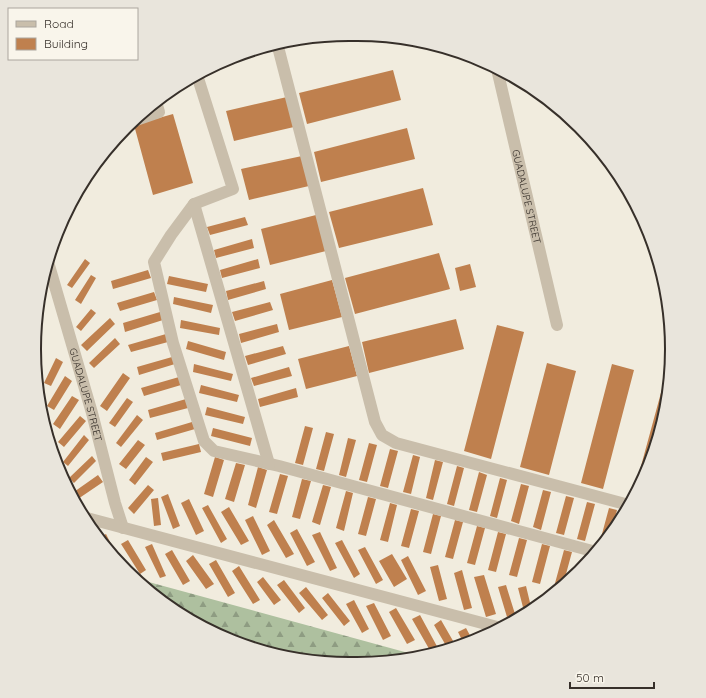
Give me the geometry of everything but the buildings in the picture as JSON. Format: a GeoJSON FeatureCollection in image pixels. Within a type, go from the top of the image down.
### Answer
{"type":"FeatureCollection","features":[{"type":"Feature","properties":{"kind":"street"},"geometry":{"type":"LineString","coordinates":[[280,49],[375,422],[382,435],[396,443],[624,504]]}},
{"type":"Feature","properties":{"kind":"street","name":"GUADALUPE STREET"},"geometry":{"type":"LineString","coordinates":[[499,76],[558,325]]}},
{"type":"Feature","properties":{"kind":"street"},"geometry":{"type":"LineString","coordinates":[[199,80],[233,190],[194,204],[171,235],[154,262],[173,343],[204,441],[214,451],[269,464],[590,550]]}},
{"type":"Feature","properties":{"kind":"street"},"geometry":{"type":"LineString","coordinates":[[147,116],[159,112],[158,108]]}},
{"type":"Feature","properties":{"kind":"street"},"geometry":{"type":"LineString","coordinates":[[194,204],[269,464]]}},
{"type":"Feature","properties":{"kind":"street","name":"GUADALUPE STREET"},"geometry":{"type":"LineString","coordinates":[[51,271],[92,413],[115,503],[123,528]]}},
{"type":"Feature","properties":{"kind":"street"},"geometry":{"type":"LineString","coordinates":[[93,520],[492,626]]}},
{"type":"Feature","properties":{"kind":"green space"},"geometry":{"type":"Polygon","coordinates":[[[147,581],[407,653],[357,657],[329,656],[269,647],[231,634],[195,616],[147,581]]]}}]}
